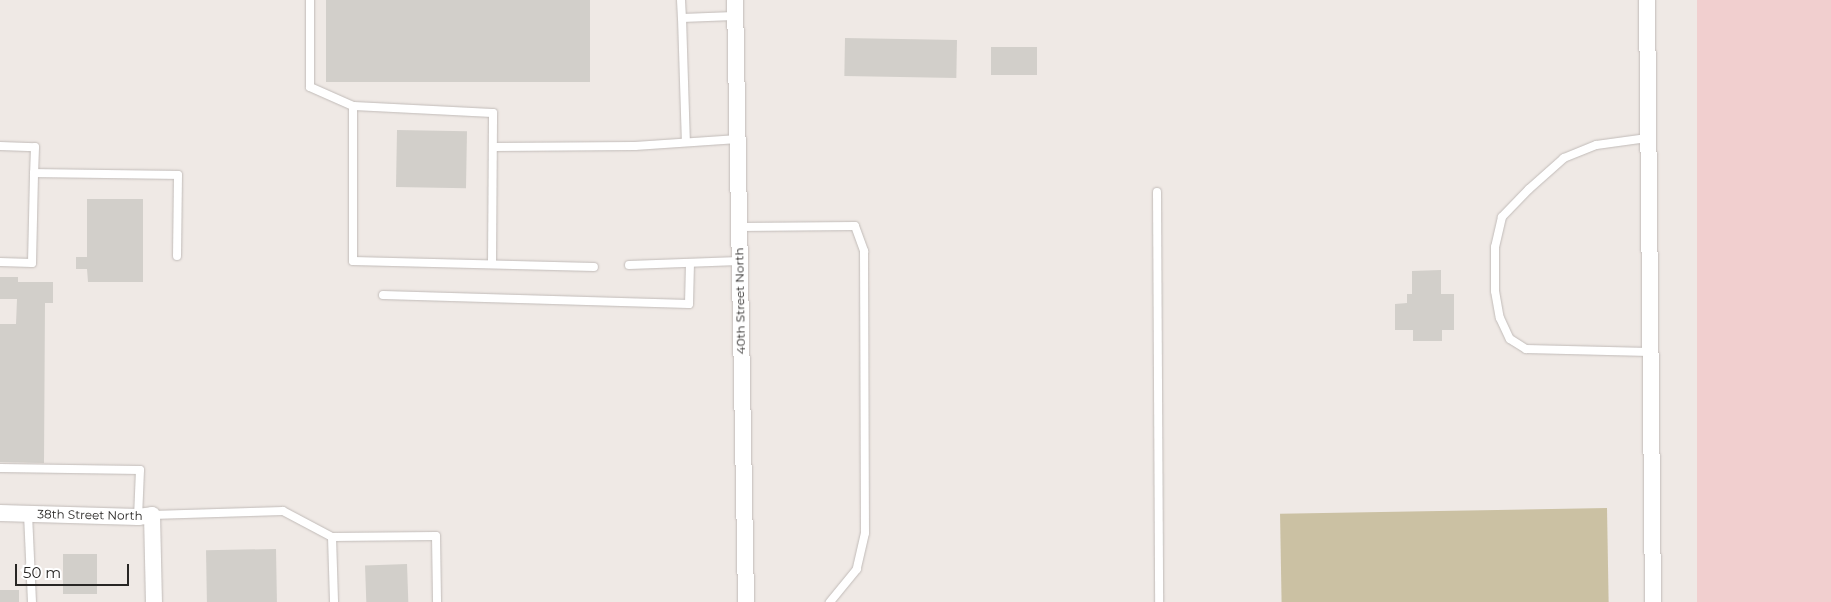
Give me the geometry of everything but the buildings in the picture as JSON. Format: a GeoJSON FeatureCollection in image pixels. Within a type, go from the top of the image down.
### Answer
{"type":"FeatureCollection","features":[{"type":"Feature","properties":{"kind":"street"},"geometry":{"type":"LineString","coordinates":[[1647,0],[1652,602]]}},
{"type":"Feature","properties":{"kind":"street","name":"40th Street North"},"geometry":{"type":"LineString","coordinates":[[734,8],[746,602]]}},
{"type":"Feature","properties":{"kind":"street","name":"38th Street North"},"geometry":{"type":"LineString","coordinates":[[0,513],[145,516],[154,602]]}},
{"type":"Feature","properties":{"kind":"lane"},"geometry":{"type":"LineString","coordinates":[[310,0],[310,87],[353,106],[493,113],[492,264]]}},
{"type":"Feature","properties":{"kind":"lane"},"geometry":{"type":"LineString","coordinates":[[681,0],[686,142]]}},
{"type":"Feature","properties":{"kind":"lane"},"geometry":{"type":"LineString","coordinates":[[682,18],[734,8]]}},
{"type":"Feature","properties":{"kind":"lane"},"geometry":{"type":"LineString","coordinates":[[353,106],[353,261],[594,267]]}},
{"type":"Feature","properties":{"kind":"lane"},"geometry":{"type":"LineString","coordinates":[[493,147],[686,142],[738,138]]}},
{"type":"Feature","properties":{"kind":"lane"},"geometry":{"type":"LineString","coordinates":[[1647,138],[1596,145],[1564,158],[1528,189],[1502,217],[1495,247],[1495,291],[1500,318],[1510,339],[1526,349],[1650,352]]}},
{"type":"Feature","properties":{"kind":"lane"},"geometry":{"type":"LineString","coordinates":[[0,146],[34,147],[32,263],[0,262]]}},
{"type":"Feature","properties":{"kind":"lane"},"geometry":{"type":"LineString","coordinates":[[34,173],[178,175],[176,256]]}},
{"type":"Feature","properties":{"kind":"lane"},"geometry":{"type":"LineString","coordinates":[[1157,192],[1159,602]]}},
{"type":"Feature","properties":{"kind":"lane"},"geometry":{"type":"LineString","coordinates":[[739,227],[855,226],[864,251],[864,533],[857,569],[830,602]]}},
{"type":"Feature","properties":{"kind":"lane"},"geometry":{"type":"LineString","coordinates":[[629,265],[739,261]]}},
{"type":"Feature","properties":{"kind":"lane"},"geometry":{"type":"LineString","coordinates":[[383,295],[688,304],[690,264]]}},
{"type":"Feature","properties":{"kind":"lane"},"geometry":{"type":"LineString","coordinates":[[0,468],[140,470],[145,516],[283,511],[332,537],[436,536],[437,602]]}},
{"type":"Feature","properties":{"kind":"lane"},"geometry":{"type":"LineString","coordinates":[[28,514],[32,602]]}},
{"type":"Feature","properties":{"kind":"lane"},"geometry":{"type":"LineString","coordinates":[[332,537],[334,602]]}},
{"type":"Feature","properties":{"kind":"shaded area"},"geometry":{"type":"Polygon","coordinates":[[[1697,0],[1831,0],[1831,602],[1697,602],[1697,0]]]}},
{"type":"Feature","properties":{"kind":"shaded area"},"geometry":{"type":"Polygon","coordinates":[[[1607,508],[1609,602],[1282,602],[1280,514],[1607,508]]]}}]}
